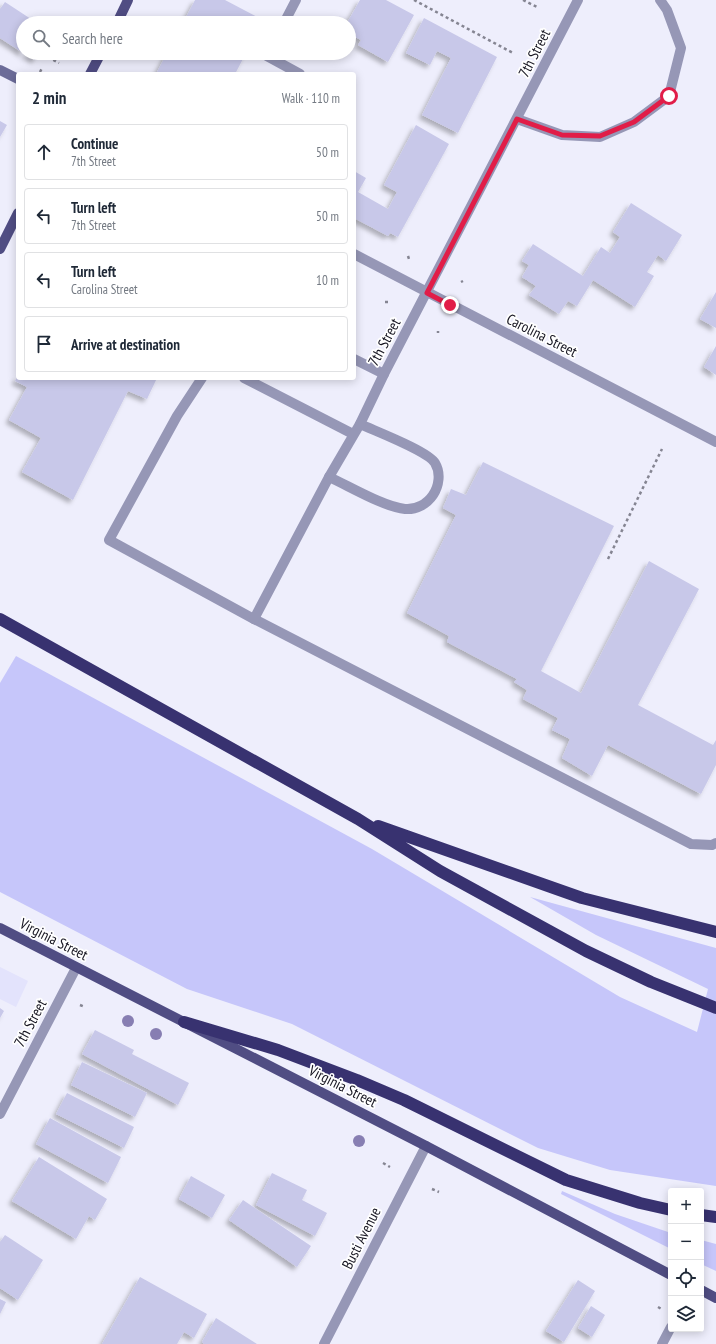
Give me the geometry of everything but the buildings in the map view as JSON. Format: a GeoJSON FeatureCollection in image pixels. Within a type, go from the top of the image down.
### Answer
{"type":"FeatureCollection","features":[{"type":"Feature","properties":{"kind":"highway"},"geometry":{"type":"LineString","coordinates":[[1,622],[358,819],[440,871],[586,951],[716,1008]]}},
{"type":"Feature","properties":{"kind":"highway"},"geometry":{"type":"LineString","coordinates":[[358,819],[582,898],[716,932]]}},
{"type":"Feature","properties":{"kind":"highway"},"geometry":{"type":"LineString","coordinates":[[184,1022],[278,1050],[391,1094],[566,1180],[640,1203],[668,1209]]}},
{"type":"Feature","properties":{"kind":"highway"},"geometry":{"type":"LineString","coordinates":[[704,1215],[716,1217]]}},
{"type":"Feature","properties":{"kind":"main road"},"geometry":{"type":"LineString","coordinates":[[120,16],[128,0]]}},
{"type":"Feature","properties":{"kind":"main road"},"geometry":{"type":"LineString","coordinates":[[91,72],[97,60]]}},
{"type":"Feature","properties":{"kind":"main road"},"geometry":{"type":"LineString","coordinates":[[0,70],[16,78]]}},
{"type":"Feature","properties":{"kind":"main road"},"geometry":{"type":"LineString","coordinates":[[0,249],[16,217]]}},
{"type":"Feature","properties":{"kind":"main road","name":"Virginia Street"},"geometry":{"type":"LineString","coordinates":[[0,928],[426,1146],[668,1273]]}},
{"type":"Feature","properties":{"kind":"main road"},"geometry":{"type":"LineString","coordinates":[[704,1292],[716,1298]]}},
{"type":"Feature","properties":{"kind":"street"},"geometry":{"type":"LineString","coordinates":[[288,16],[296,0]]}},
{"type":"Feature","properties":{"kind":"street","name":"7th Street"},"geometry":{"type":"LineString","coordinates":[[254,619],[329,477],[360,424],[384,374],[578,0]]}},
{"type":"Feature","properties":{"kind":"street"},"geometry":{"type":"LineString","coordinates":[[517,119],[562,135],[600,136],[634,122],[669,96],[681,48],[667,10],[660,0]]}},
{"type":"Feature","properties":{"kind":"street"},"geometry":{"type":"LineString","coordinates":[[274,60],[296,72]]}},
{"type":"Feature","properties":{"kind":"street","name":"Carolina Street"},"geometry":{"type":"LineString","coordinates":[[356,255],[716,442]]}},
{"type":"Feature","properties":{"kind":"street"},"geometry":{"type":"LineString","coordinates":[[356,360],[384,374]]}},
{"type":"Feature","properties":{"kind":"street"},"geometry":{"type":"LineString","coordinates":[[201,380],[177,416],[109,540],[254,619],[691,844],[712,845],[716,843]]}},
{"type":"Feature","properties":{"kind":"street"},"geometry":{"type":"LineString","coordinates":[[248,380],[353,434]]}},
{"type":"Feature","properties":{"kind":"street"},"geometry":{"type":"LineString","coordinates":[[329,477],[393,506],[406,509],[418,508],[431,499],[438,487],[438,475],[435,463],[425,454],[360,424]]}},
{"type":"Feature","properties":{"kind":"street","name":"7th Street"},"geometry":{"type":"LineString","coordinates":[[0,1114],[76,968]]}},
{"type":"Feature","properties":{"kind":"street","name":"Busti Avenue"},"geometry":{"type":"LineString","coordinates":[[324,1344],[426,1146]]}},
{"type":"Feature","properties":{"kind":"street"},"geometry":{"type":"LineString","coordinates":[[662,1344],[668,1332]]}},
{"type":"Feature","properties":{"kind":"path"},"geometry":{"type":"LineString","coordinates":[[414,0],[513,53]]}},
{"type":"Feature","properties":{"kind":"path"},"geometry":{"type":"LineString","coordinates":[[523,0],[537,7]]}},
{"type":"Feature","properties":{"kind":"path"},"geometry":{"type":"LineString","coordinates":[[54,60],[59,63]]}},
{"type":"Feature","properties":{"kind":"path"},"geometry":{"type":"LineString","coordinates":[[40,72],[42,68]]}},
{"type":"Feature","properties":{"kind":"path"},"geometry":{"type":"LineString","coordinates":[[608,559],[662,449]]}},
{"type":"Feature","properties":{"kind":"path"},"geometry":{"type":"LineString","coordinates":[[80,1005],[85,1008]]}},
{"type":"Feature","properties":{"kind":"path"},"geometry":{"type":"LineString","coordinates":[[383,1163],[390,1167]]}},
{"type":"Feature","properties":{"kind":"path"},"geometry":{"type":"LineString","coordinates":[[432,1189],[439,1192]]}},
{"type":"Feature","properties":{"kind":"path"},"geometry":{"type":"LineString","coordinates":[[658,1307],[663,1310]]}},
{"type":"Feature","properties":{"kind":"shaded area"},"geometry":{"type":"Polygon","coordinates":[[[16,656],[372,849],[620,997],[697,1032],[708,989],[596,935],[530,897],[716,948],[716,1186],[610,1170],[538,1148],[292,1024],[187,989],[0,892],[0,683],[16,656]]]}},
{"type":"Feature","properties":{"kind":"shaded area"},"geometry":{"type":"Polygon","coordinates":[[[0,967],[28,981],[16,1007],[0,999],[0,967]]]}},
{"type":"Feature","properties":{"kind":"shaded area"},"geometry":{"type":"Polygon","coordinates":[[[562,1191],[615,1214],[668,1232],[668,1248],[561,1194],[562,1191]]]}},
{"type":"Feature","properties":{"kind":"shaded area"},"geometry":{"type":"Polygon","coordinates":[[[704,1241],[716,1244],[716,1271],[704,1265],[704,1241]]]}},
{"type":"Feature","properties":{"kind":"route"},"geometry":{"type":"LineString","coordinates":[[450,305],[427,293],[517,119],[562,135],[600,136],[634,122],[669,96]]}}]}
